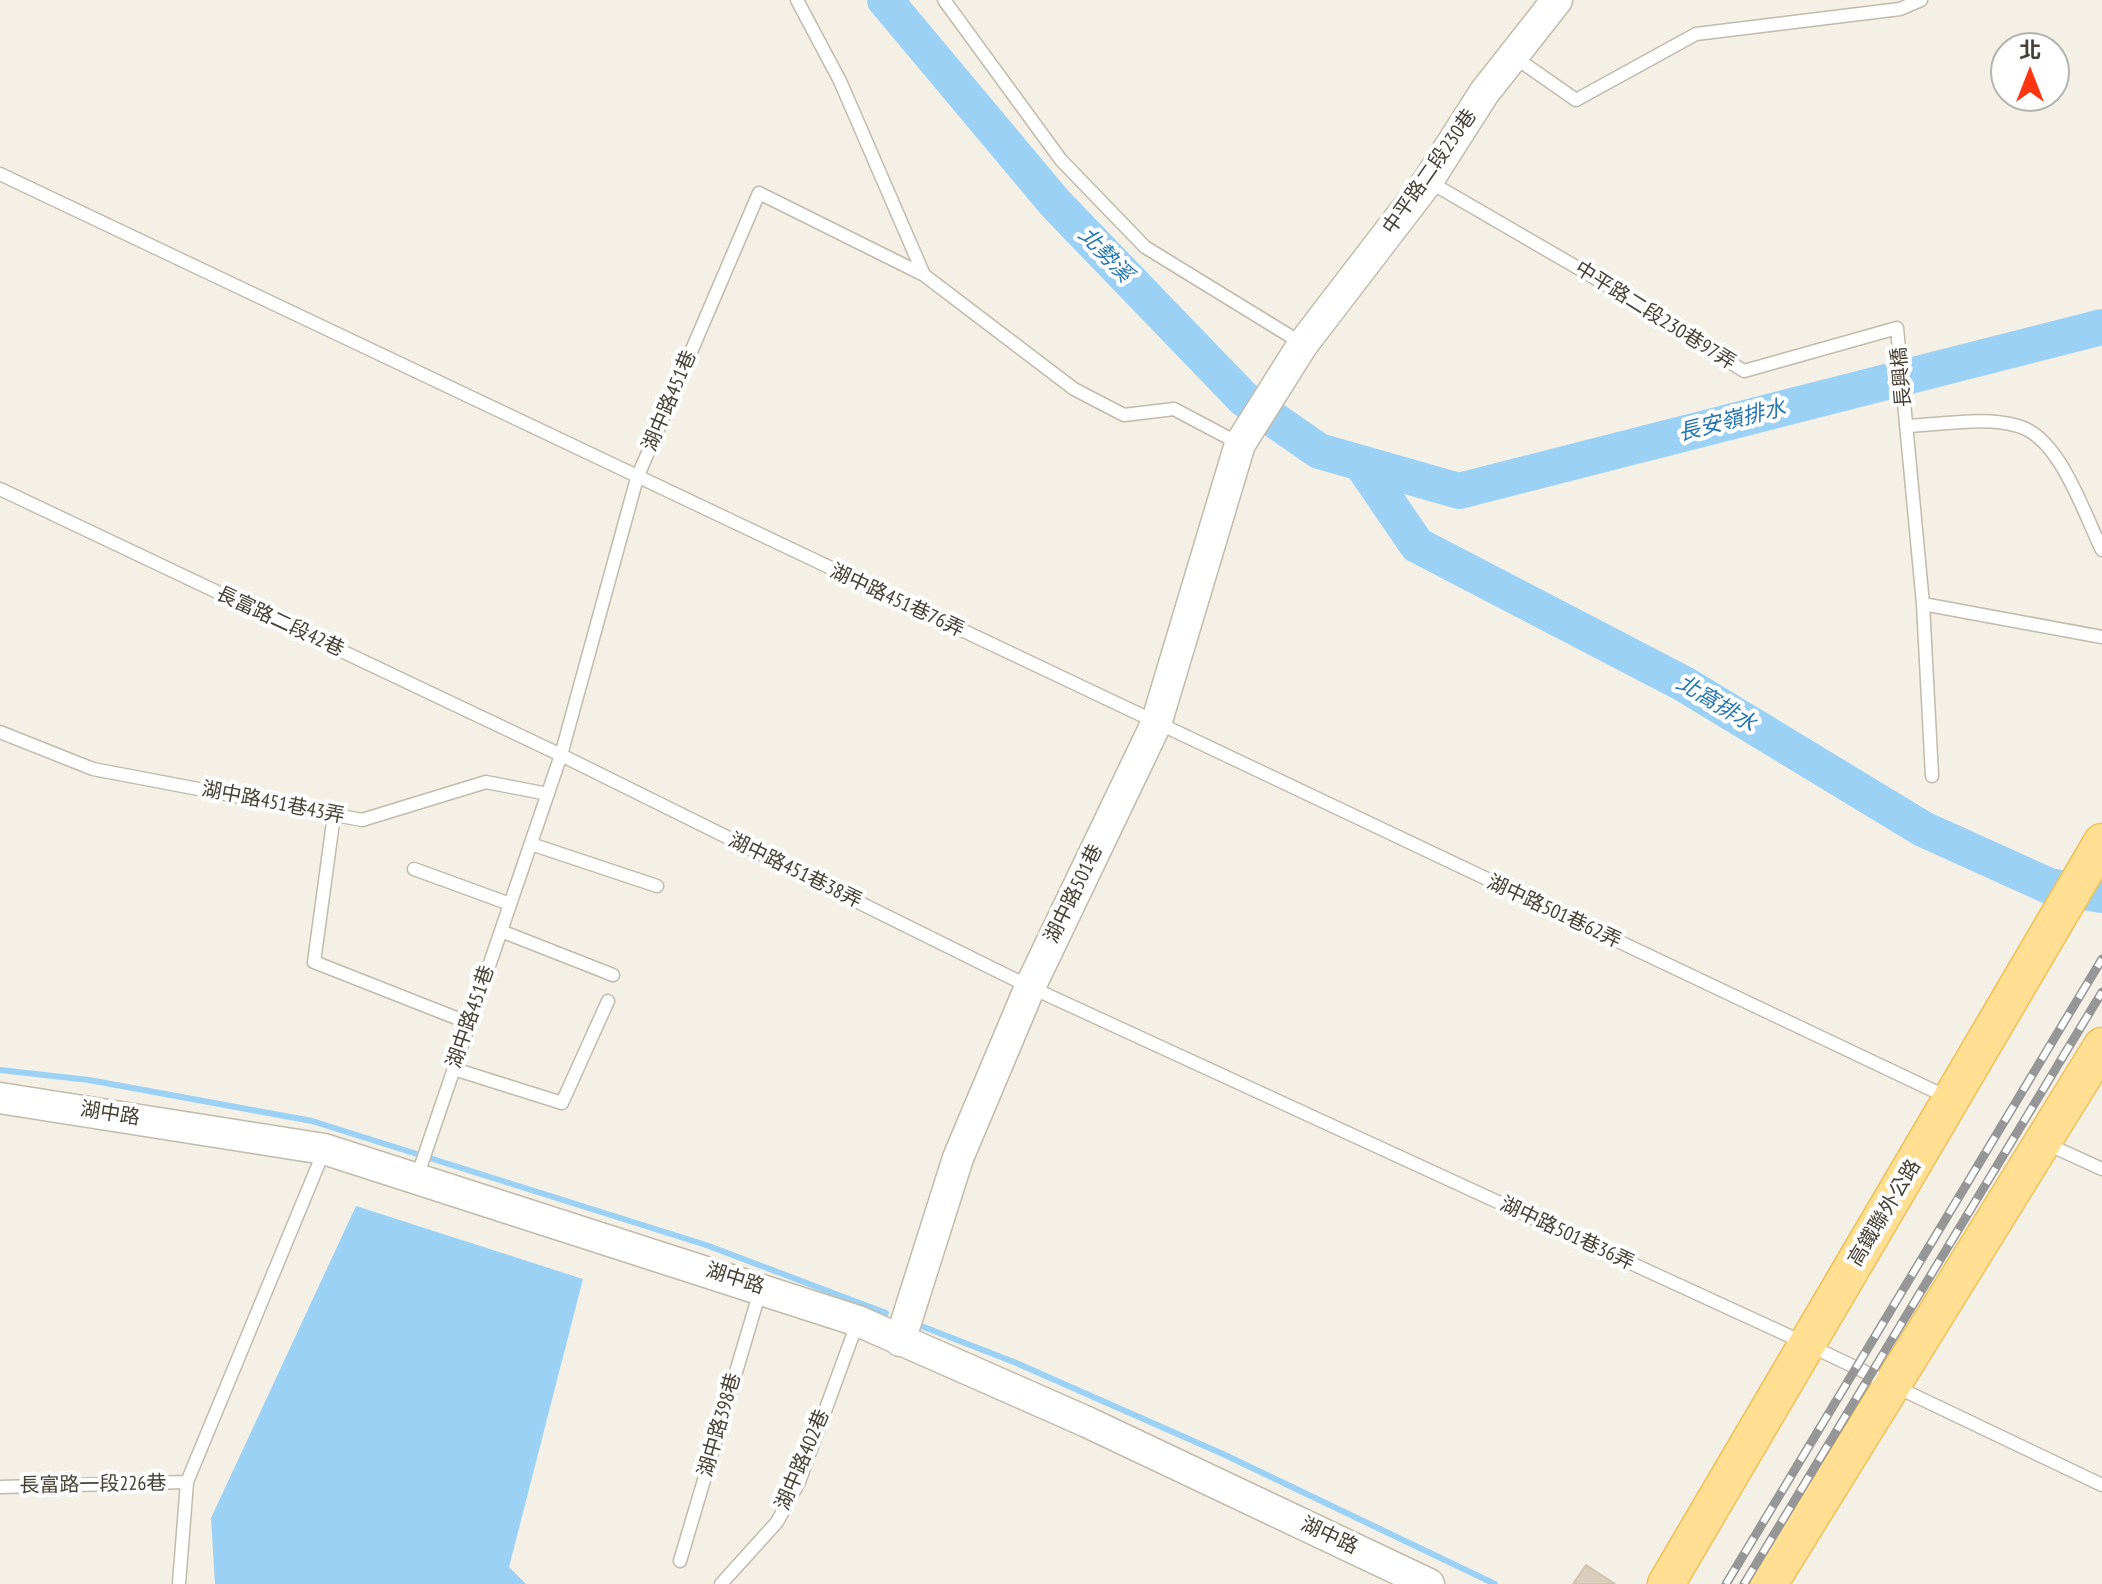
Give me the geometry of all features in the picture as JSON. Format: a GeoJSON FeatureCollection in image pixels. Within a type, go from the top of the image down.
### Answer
{"type":"FeatureCollection","features":[{"type":"Feature","properties":{"kind":"main road","name":"高鐵聯外公路"},"geometry":{"type":"LineString","coordinates":[[1666,1584],[2102,842]]}},
{"type":"Feature","properties":{"kind":"main road"},"geometry":{"type":"LineString","coordinates":[[1769,1584],[2102,1046]]}},
{"type":"Feature","properties":{"kind":"street","name":"中平路二段230巷"},"geometry":{"type":"LineString","coordinates":[[1240,444],[1303,344],[1428,181],[1484,93],[1557,0]]}},
{"type":"Feature","properties":{"kind":"street","name":"湖中路501巷"},"geometry":{"type":"LineString","coordinates":[[900,1341],[958,1158],[1030,987],[1156,724],[1240,444]]}},
{"type":"Feature","properties":{"kind":"street","name":"湖中路"},"geometry":{"type":"LineString","coordinates":[[0,1098],[324,1149],[761,1288],[858,1321],[1087,1422],[1429,1584]]}},
{"type":"Feature","properties":{"kind":"lane"},"geometry":{"type":"LineString","coordinates":[[797,0],[840,81],[924,275]]}},
{"type":"Feature","properties":{"kind":"lane"},"geometry":{"type":"LineString","coordinates":[[944,0],[1061,160],[1145,247],[1303,344]]}},
{"type":"Feature","properties":{"kind":"lane"},"geometry":{"type":"LineString","coordinates":[[1513,56],[1576,100],[1696,34],[1900,9],[1921,0]]}},
{"type":"Feature","properties":{"kind":"lane","name":"湖中路451巷76弄"},"geometry":{"type":"LineString","coordinates":[[0,174],[1156,724]]}},
{"type":"Feature","properties":{"kind":"lane","name":"中平路二段230巷97弄"},"geometry":{"type":"LineString","coordinates":[[1428,181],[1590,275],[1744,371],[1897,328]]}},
{"type":"Feature","properties":{"kind":"lane","name":"湖中路451巷"},"geometry":{"type":"LineString","coordinates":[[416,1179],[561,755],[637,478],[759,193],[924,275],[1074,389],[1124,415],[1174,409],[1240,444]]}},
{"type":"Feature","properties":{"kind":"lane","name":"長興橋"},"geometry":{"type":"LineString","coordinates":[[1897,328],[1923,604],[1932,776]]}},
{"type":"Feature","properties":{"kind":"lane"},"geometry":{"type":"LineString","coordinates":[[1906,426],[2002,423],[2030,431],[2051,447],[2102,550]]}},
{"type":"Feature","properties":{"kind":"lane","name":"長富路二段42巷"},"geometry":{"type":"LineString","coordinates":[[0,489],[561,755]]}},
{"type":"Feature","properties":{"kind":"lane"},"geometry":{"type":"LineString","coordinates":[[1923,604],[2102,637]]}},
{"type":"Feature","properties":{"kind":"lane","name":"湖中路501巷62弄"},"geometry":{"type":"LineString","coordinates":[[1156,724],[1952,1100]]}},
{"type":"Feature","properties":{"kind":"lane","name":"湖中路451巷43弄"},"geometry":{"type":"LineString","coordinates":[[0,732],[93,769],[362,820],[486,782],[548,794]]}},
{"type":"Feature","properties":{"kind":"lane","name":"湖中路451巷38弄"},"geometry":{"type":"LineString","coordinates":[[561,755],[1030,987]]}},
{"type":"Feature","properties":{"kind":"lane"},"geometry":{"type":"LineString","coordinates":[[334,815],[314,962],[469,1023]]}},
{"type":"Feature","properties":{"kind":"lane"},"geometry":{"type":"LineString","coordinates":[[531,844],[657,886]]}},
{"type":"Feature","properties":{"kind":"lane"},"geometry":{"type":"LineString","coordinates":[[414,869],[510,904]]}},
{"type":"Feature","properties":{"kind":"lane"},"geometry":{"type":"LineString","coordinates":[[501,931],[613,975]]}},
{"type":"Feature","properties":{"kind":"lane","name":"湖中路501巷36弄"},"geometry":{"type":"LineString","coordinates":[[1030,987],[1807,1345],[2102,1485]]}},
{"type":"Feature","properties":{"kind":"lane"},"geometry":{"type":"LineString","coordinates":[[454,1069],[562,1103],[608,1001]]}},
{"type":"Feature","properties":{"kind":"lane"},"geometry":{"type":"LineString","coordinates":[[2042,1142],[2102,1169]]}},
{"type":"Feature","properties":{"kind":"lane"},"geometry":{"type":"LineString","coordinates":[[179,1584],[187,1482],[324,1149]]}},
{"type":"Feature","properties":{"kind":"lane","name":"湖中路398巷"},"geometry":{"type":"LineString","coordinates":[[680,1561],[761,1288]]}},
{"type":"Feature","properties":{"kind":"lane","name":"湖中路402巷"},"geometry":{"type":"LineString","coordinates":[[721,1584],[777,1522],[799,1482],[858,1321]]}},
{"type":"Feature","properties":{"kind":"lane","name":"長富路一段226巷"},"geometry":{"type":"LineString","coordinates":[[0,1487],[187,1482]]}},
{"type":"Feature","properties":{"kind":"water"},"geometry":{"type":"Polygon","coordinates":[[[356,1206],[583,1279],[509,1567],[526,1584],[215,1584],[211,1518],[356,1206]]]}},
{"type":"Feature","properties":{"kind":"building"},"geometry":{"type":"Polygon","coordinates":[[[1586,1565],[1615,1584],[1573,1584],[1586,1565]]]}},
{"type":"Feature","properties":{"kind":"waterway","name":"長安嶺排水"},"geometry":{"type":"LineString","coordinates":[[885,0],[1055,203],[1244,399],[1319,451],[1459,491],[2102,327]]}},
{"type":"Feature","properties":{"kind":"waterway","name":"北窩排水"},"geometry":{"type":"LineString","coordinates":[[1363,466],[1417,545],[1684,684],[1923,829],[2049,886],[2102,895]]}},
{"type":"Feature","properties":{"kind":"waterway"},"geometry":{"type":"LineString","coordinates":[[0,1070],[89,1080],[312,1121],[706,1245],[886,1313]]}},
{"type":"Feature","properties":{"kind":"waterway"},"geometry":{"type":"LineString","coordinates":[[921,1326],[1014,1362],[1223,1454],[1495,1584]]}},
{"type":"Feature","properties":{"kind":"railway"},"geometry":{"type":"LineString","coordinates":[[1726,1584],[2102,959]]}},
{"type":"Feature","properties":{"kind":"railway"},"geometry":{"type":"LineString","coordinates":[[1744,1584],[2102,992]]}},
{"type":"Feature","properties":{"kind":"water label","name":"北勢溪"},"geometry":{"type":"Point","coordinates":[1105,255]}}]}
